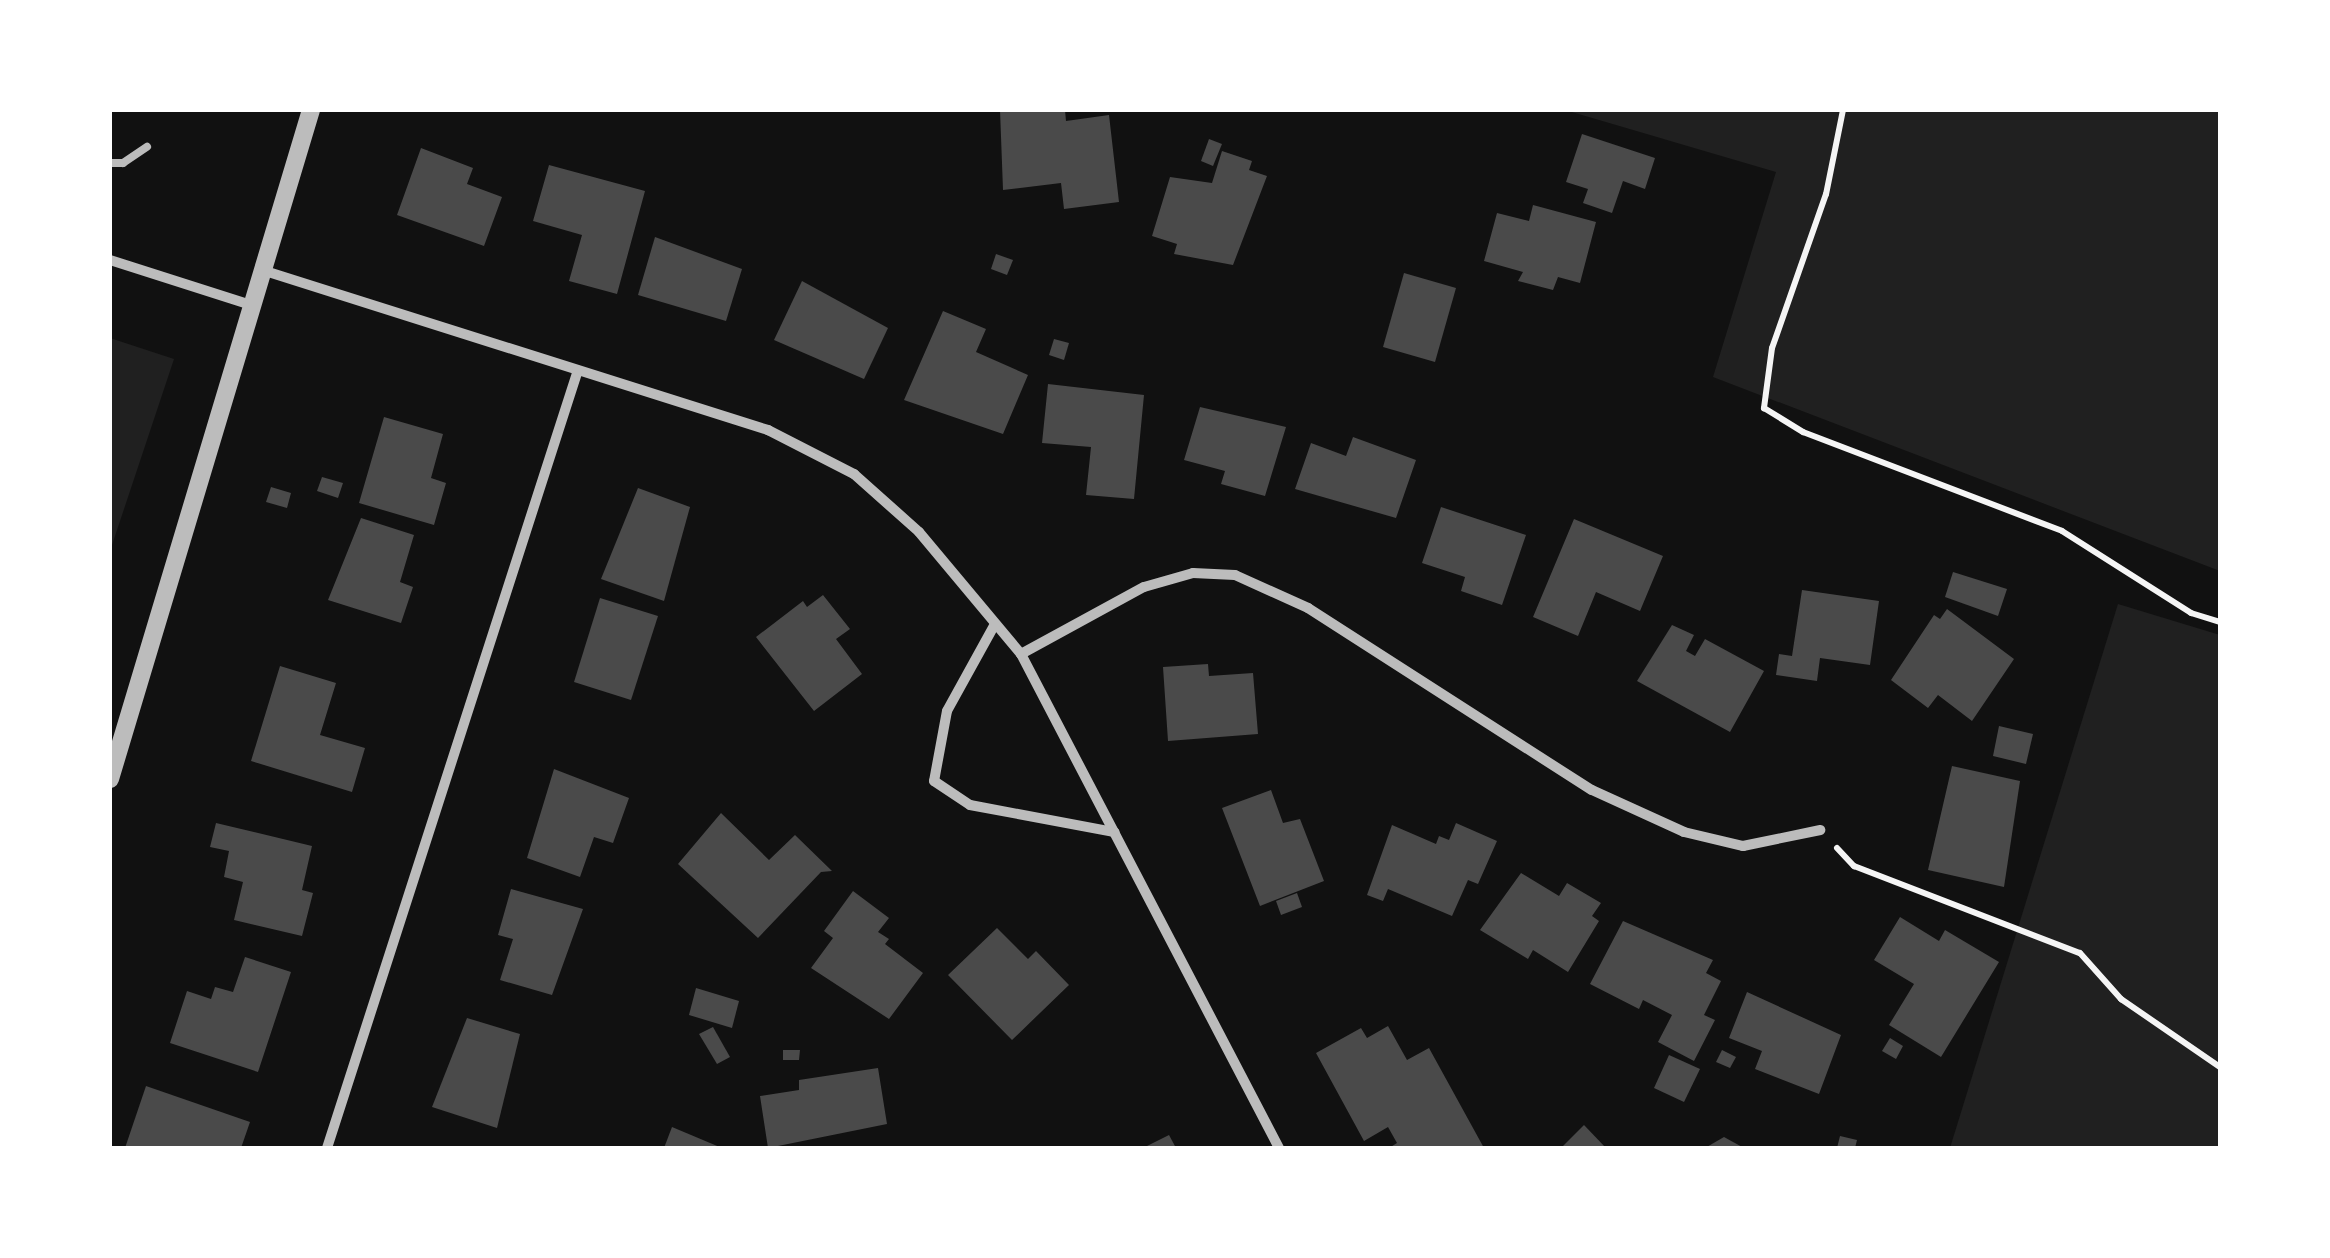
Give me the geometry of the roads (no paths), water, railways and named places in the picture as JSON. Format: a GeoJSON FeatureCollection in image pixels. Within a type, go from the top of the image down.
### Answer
{"type":"FeatureCollection","features":[{"type":"Feature","properties":{"kind":"street"},"geometry":{"type":"LineString","coordinates":[[110,779],[311,110]]}},
{"type":"Feature","properties":{"kind":"street"},"geometry":{"type":"LineString","coordinates":[[110,260],[250,305]]}},
{"type":"Feature","properties":{"kind":"street"},"geometry":{"type":"LineString","coordinates":[[262,270],[768,430],[854,474],[920,532],[1020,654],[1279,1148]]}},
{"type":"Feature","properties":{"kind":"street"},"geometry":{"type":"LineString","coordinates":[[326,1148],[578,370]]}},
{"type":"Feature","properties":{"kind":"street"},"geometry":{"type":"LineString","coordinates":[[1020,654],[1144,587],[1193,573],[1234,575],[1308,608],[1592,790],[1684,832],[1743,846],[1820,830]]}},
{"type":"Feature","properties":{"kind":"street"},"geometry":{"type":"LineString","coordinates":[[996,624],[948,711],[934,781],[970,805],[1114,832]]}},
{"type":"Feature","properties":{"kind":"lane"},"geometry":{"type":"LineString","coordinates":[[110,163],[123,164],[147,148]]}}]}
